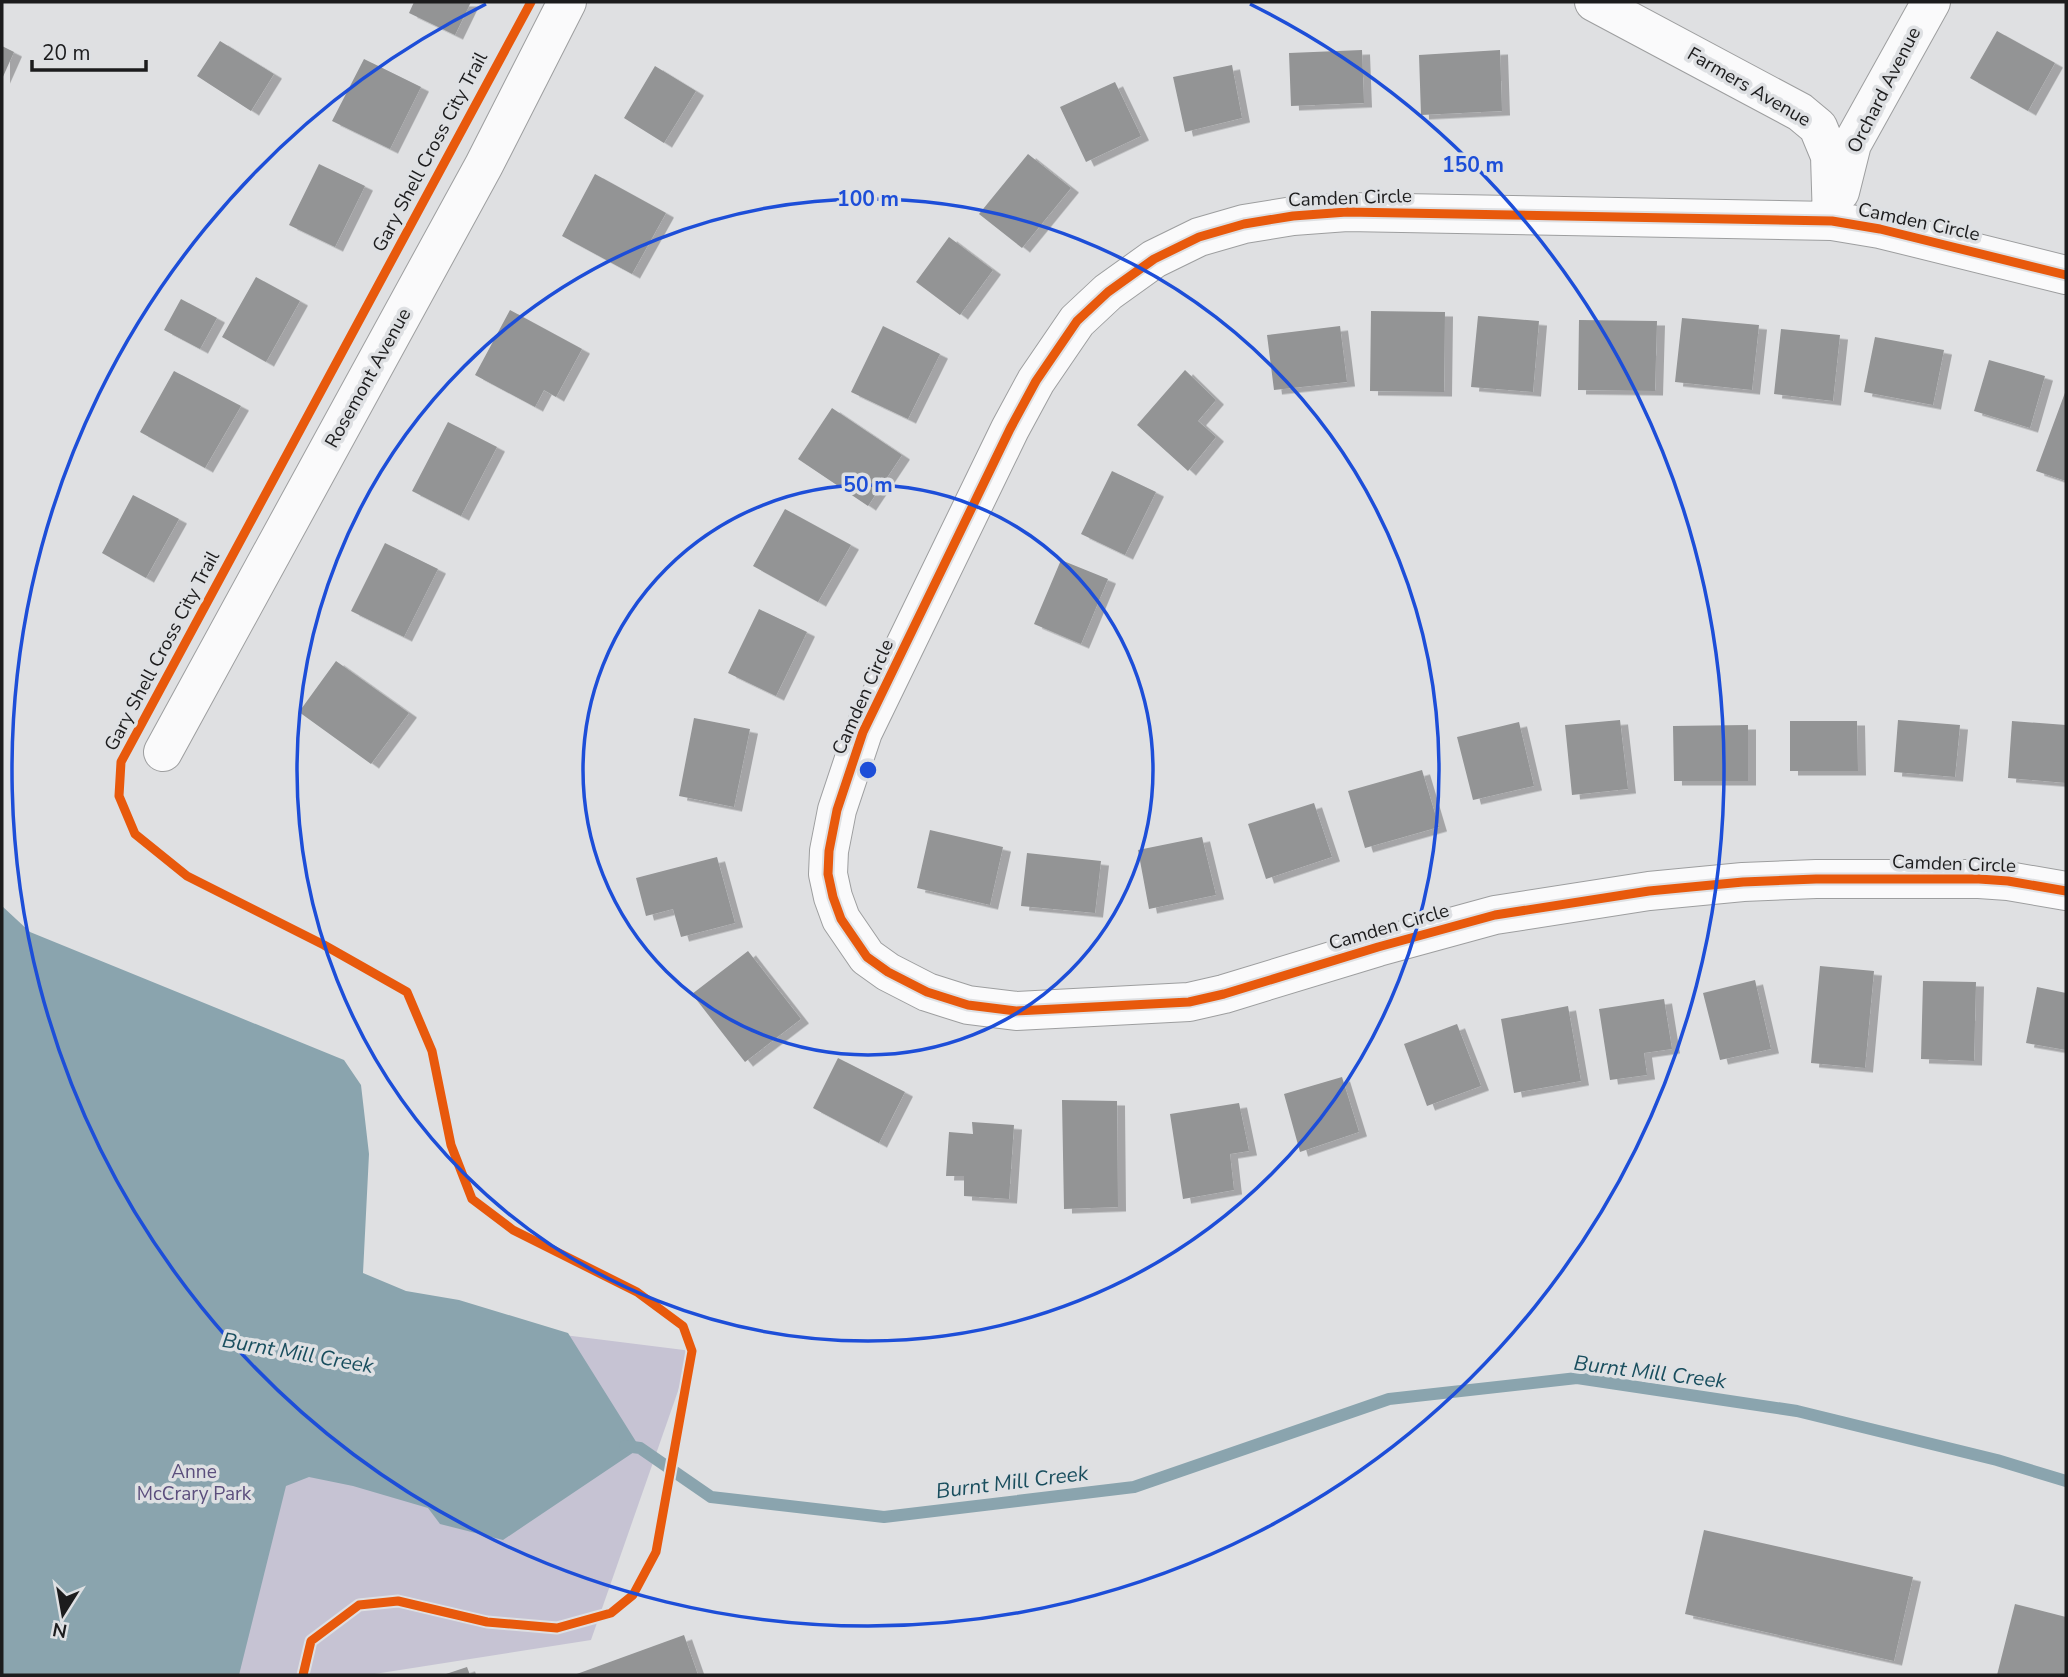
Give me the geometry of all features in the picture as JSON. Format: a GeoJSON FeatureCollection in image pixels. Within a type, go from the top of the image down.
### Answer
{"type":"FeatureCollection","features":[{"type":"Feature","properties":{"kind":"street","name":"Rosemont Avenue"},"geometry":{"type":"LineString","coordinates":[[163,752],[484,165],[568,2]]}},
{"type":"Feature","properties":{"kind":"street","name":"Farmers Avenue"},"geometry":{"type":"LineString","coordinates":[[1594,2],[1800,112],[1818,127],[1830,156],[1832,221]]}},
{"type":"Feature","properties":{"kind":"street","name":"Orchard Avenue"},"geometry":{"type":"LineString","coordinates":[[1832,221],[1852,144],[1931,2]]}},
{"type":"Feature","properties":{"kind":"street","name":"Camden Circle"},"geometry":{"type":"LineString","coordinates":[[2066,275],[1880,229],[1832,221],[1347,212],[1293,216],[1244,224],[1199,237],[1154,259],[1108,292],[1077,321],[1036,381],[1010,429],[863,732],[837,810],[829,851],[828,874],[841,919],[867,957],[888,972],[927,992],[968,1005],[1016,1011],[1189,1002],[1495,915],[1649,891],[1792,880],[1979,879],[2066,891]]}},
{"type":"Feature","properties":{"kind":"green space","name":"Anne McCrary Park"},"geometry":{"type":"Polygon","coordinates":[[[2,1265],[692,1351],[591,1640],[368,1675],[2,1675],[2,1265]]]}},
{"type":"Feature","properties":{"kind":"water","name":"Anne McCrary Park"},"geometry":{"type":"Polygon","coordinates":[[[2,906],[30,932],[344,1060],[361,1085],[369,1154],[363,1273],[406,1291],[459,1300],[568,1333],[640,1448],[503,1540],[440,1524],[428,1508],[353,1486],[309,1477],[286,1486],[239,1675],[2,1675],[2,906]]]}},
{"type":"Feature","properties":{"kind":"building"},"geometry":{"type":"Polygon","coordinates":[[[414,2],[471,2],[455,35],[409,13],[414,2]]]}},
{"type":"Feature","properties":{"kind":"building"},"geometry":{"type":"Polygon","coordinates":[[[1997,31],[2055,63],[2028,111],[1970,78],[1997,31]]]}},
{"type":"Feature","properties":{"kind":"building"},"geometry":{"type":"Polygon","coordinates":[[[220,41],[274,74],[251,111],[197,76],[220,41]]]}},
{"type":"Feature","properties":{"kind":"building"},"geometry":{"type":"Polygon","coordinates":[[[2,46],[14,52],[2,79],[2,46]]]}},
{"type":"Feature","properties":{"kind":"building"},"geometry":{"type":"Polygon","coordinates":[[[1362,50],[1364,103],[1291,106],[1289,53],[1362,50]]]}},
{"type":"Feature","properties":{"kind":"building"},"geometry":{"type":"Polygon","coordinates":[[[1500,50],[1502,111],[1421,115],[1419,55],[1500,50]]]}},
{"type":"Feature","properties":{"kind":"building"},"geometry":{"type":"Polygon","coordinates":[[[364,59],[421,87],[390,149],[332,121],[364,59]]]}},
{"type":"Feature","properties":{"kind":"building"},"geometry":{"type":"Polygon","coordinates":[[[1232,65],[1242,118],[1185,132],[1173,77],[1232,65]]]}},
{"type":"Feature","properties":{"kind":"building"},"geometry":{"type":"Polygon","coordinates":[[[655,66],[696,91],[664,143],[624,118],[655,66]]]}},
{"type":"Feature","properties":{"kind":"building"},"geometry":{"type":"Polygon","coordinates":[[[1115,82],[1141,136],[1086,162],[1060,107],[1115,82]]]}},
{"type":"Feature","properties":{"kind":"building"},"geometry":{"type":"Polygon","coordinates":[[[1028,154],[1071,188],[1022,248],[979,214],[1028,154]]]}},
{"type":"Feature","properties":{"kind":"building"},"geometry":{"type":"Polygon","coordinates":[[[319,164],[365,186],[335,247],[289,225],[319,164]]]}},
{"type":"Feature","properties":{"kind":"building"},"geometry":{"type":"Polygon","coordinates":[[[595,174],[666,213],[632,274],[562,236],[595,174]]]}},
{"type":"Feature","properties":{"kind":"building"},"geometry":{"type":"Polygon","coordinates":[[[949,237],[993,270],[960,315],[916,282],[949,237]]]}},
{"type":"Feature","properties":{"kind":"building"},"geometry":{"type":"Polygon","coordinates":[[[256,277],[300,301],[266,362],[222,337],[256,277]]]}},
{"type":"Feature","properties":{"kind":"building"},"geometry":{"type":"Polygon","coordinates":[[[181,299],[217,318],[200,349],[164,330],[181,299]]]}},
{"type":"Feature","properties":{"kind":"building"},"geometry":{"type":"Polygon","coordinates":[[[510,310],[582,349],[556,397],[544,390],[535,407],[475,375],[510,310]]]}},
{"type":"Feature","properties":{"kind":"building"},"geometry":{"type":"Polygon","coordinates":[[[1371,311],[1445,312],[1444,392],[1370,391],[1371,311]]]}},
{"type":"Feature","properties":{"kind":"building"},"geometry":{"type":"Polygon","coordinates":[[[1478,316],[1539,321],[1533,392],[1471,387],[1478,316]]]}},
{"type":"Feature","properties":{"kind":"building"},"geometry":{"type":"Polygon","coordinates":[[[1682,318],[1759,325],[1752,390],[1675,382],[1682,318]]]}},
{"type":"Feature","properties":{"kind":"building"},"geometry":{"type":"Polygon","coordinates":[[[1579,320],[1657,321],[1655,391],[1578,390],[1579,320]]]}},
{"type":"Feature","properties":{"kind":"building"},"geometry":{"type":"Polygon","coordinates":[[[883,326],[940,354],[908,419],[851,392],[883,326]]]}},
{"type":"Feature","properties":{"kind":"building"},"geometry":{"type":"Polygon","coordinates":[[[1340,326],[1347,382],[1274,390],[1267,335],[1340,326]]]}},
{"type":"Feature","properties":{"kind":"building"},"geometry":{"type":"Polygon","coordinates":[[[1781,329],[1840,335],[1833,401],[1774,394],[1781,329]]]}},
{"type":"Feature","properties":{"kind":"building"},"geometry":{"type":"Polygon","coordinates":[[[1875,337],[1944,350],[1933,405],[1864,392],[1875,337]]]}},
{"type":"Feature","properties":{"kind":"building"},"geometry":{"type":"Polygon","coordinates":[[[1989,360],[2045,376],[2030,428],[1974,411],[1989,360]]]}},
{"type":"Feature","properties":{"kind":"building"},"geometry":{"type":"Polygon","coordinates":[[[1185,370],[1216,400],[1198,421],[1216,437],[1188,471],[1137,425],[1185,370]]]}},
{"type":"Feature","properties":{"kind":"building"},"geometry":{"type":"Polygon","coordinates":[[[174,371],[241,406],[205,468],[140,432],[174,371]]]}},
{"type":"Feature","properties":{"kind":"building"},"geometry":{"type":"Polygon","coordinates":[[[2066,390],[2066,481],[2036,471],[2066,390]]]}},
{"type":"Feature","properties":{"kind":"building"},"geometry":{"type":"Polygon","coordinates":[[[832,408],[902,455],[868,506],[798,459],[832,408]]]}},
{"type":"Feature","properties":{"kind":"building"},"geometry":{"type":"Polygon","coordinates":[[[448,422],[497,447],[461,516],[412,491],[448,422]]]}},
{"type":"Feature","properties":{"kind":"building"},"geometry":{"type":"Polygon","coordinates":[[[1112,471],[1156,492],[1125,555],[1081,534],[1112,471]]]}},
{"type":"Feature","properties":{"kind":"building"},"geometry":{"type":"Polygon","coordinates":[[[133,495],[179,519],[146,578],[102,553],[133,495]]]}},
{"type":"Feature","properties":{"kind":"building"},"geometry":{"type":"Polygon","coordinates":[[[785,509],[851,545],[818,602],[753,566],[785,509]]]}},
{"type":"Feature","properties":{"kind":"building"},"geometry":{"type":"Polygon","coordinates":[[[385,543],[438,569],[404,637],[351,611],[385,543]]]}},
{"type":"Feature","properties":{"kind":"building"},"geometry":{"type":"Polygon","coordinates":[[[1061,560],[1108,579],[1081,644],[1034,624],[1061,560]]]}},
{"type":"Feature","properties":{"kind":"building"},"geometry":{"type":"Polygon","coordinates":[[[759,609],[807,632],[776,696],[728,673],[759,609]]]}},
{"type":"Feature","properties":{"kind":"building"},"geometry":{"type":"Polygon","coordinates":[[[336,661],[409,713],[371,764],[299,712],[336,661]]]}},
{"type":"Feature","properties":{"kind":"building"},"geometry":{"type":"Polygon","coordinates":[[[694,718],[750,729],[734,807],[679,796],[694,718]]]}},
{"type":"Feature","properties":{"kind":"building"},"geometry":{"type":"Polygon","coordinates":[[[1620,720],[1628,789],[1572,795],[1565,725],[1620,720]]]}},
{"type":"Feature","properties":{"kind":"building"},"geometry":{"type":"Polygon","coordinates":[[[1898,720],[1960,725],[1955,777],[1894,772],[1898,720]]]}},
{"type":"Feature","properties":{"kind":"building"},"geometry":{"type":"Polygon","coordinates":[[[1790,721],[1857,721],[1858,771],[1790,771],[1790,721]]]}},
{"type":"Feature","properties":{"kind":"building"},"geometry":{"type":"Polygon","coordinates":[[[2012,721],[2066,725],[2066,783],[2008,778],[2012,721]]]}},
{"type":"Feature","properties":{"kind":"building"},"geometry":{"type":"Polygon","coordinates":[[[1519,722],[1534,786],[1473,800],[1457,737],[1519,722]]]}},
{"type":"Feature","properties":{"kind":"building"},"geometry":{"type":"Polygon","coordinates":[[[1748,725],[1748,781],[1674,781],[1673,726],[1748,725]]]}},
{"type":"Feature","properties":{"kind":"building"},"geometry":{"type":"Polygon","coordinates":[[[1422,770],[1439,827],[1365,848],[1348,791],[1422,770]]]}},
{"type":"Feature","properties":{"kind":"building"},"geometry":{"type":"Polygon","coordinates":[[[1314,803],[1332,857],[1266,879],[1248,824],[1314,803]]]}},
{"type":"Feature","properties":{"kind":"building"},"geometry":{"type":"Polygon","coordinates":[[[930,830],[1003,847],[990,905],[917,888],[930,830]]]}},
{"type":"Feature","properties":{"kind":"building"},"geometry":{"type":"Polygon","coordinates":[[[1202,837],[1216,895],[1149,909],[1138,850],[1202,837]]]}},
{"type":"Feature","properties":{"kind":"building"},"geometry":{"type":"Polygon","coordinates":[[[1027,853],[1101,861],[1095,913],[1021,906],[1027,853]]]}},
{"type":"Feature","properties":{"kind":"building"},"geometry":{"type":"Polygon","coordinates":[[[717,857],[735,923],[681,937],[673,909],[646,916],[636,878],[717,857]]]}},
{"type":"Feature","properties":{"kind":"building"},"geometry":{"type":"Polygon","coordinates":[[[748,951],[801,1019],[745,1062],[692,994],[748,951]]]}},
{"type":"Feature","properties":{"kind":"building"},"geometry":{"type":"Polygon","coordinates":[[[1820,966],[1874,971],[1865,1068],[1811,1063],[1820,966]]]}},
{"type":"Feature","properties":{"kind":"building"},"geometry":{"type":"Polygon","coordinates":[[[1755,980],[1771,1049],[1720,1060],[1703,993],[1755,980]]]}},
{"type":"Feature","properties":{"kind":"building"},"geometry":{"type":"Polygon","coordinates":[[[1923,981],[1976,982],[1974,1061],[1921,1059],[1923,981]]]}},
{"type":"Feature","properties":{"kind":"building"},"geometry":{"type":"Polygon","coordinates":[[[2037,987],[2066,993],[2066,1050],[2026,1043],[2037,987]]]}},
{"type":"Feature","properties":{"kind":"building"},"geometry":{"type":"Polygon","coordinates":[[[1664,999],[1672,1049],[1644,1053],[1647,1075],[1610,1080],[1599,1009],[1664,999]]]}},
{"type":"Feature","properties":{"kind":"building"},"geometry":{"type":"Polygon","coordinates":[[[1568,1006],[1581,1081],[1514,1093],[1501,1019],[1568,1006]]]}},
{"type":"Feature","properties":{"kind":"building"},"geometry":{"type":"Polygon","coordinates":[[[1457,1024],[1481,1086],[1427,1106],[1404,1044],[1457,1024]]]}},
{"type":"Feature","properties":{"kind":"building"},"geometry":{"type":"Polygon","coordinates":[[[838,1058],[905,1092],[879,1143],[813,1108],[838,1058]]]}},
{"type":"Feature","properties":{"kind":"building"},"geometry":{"type":"Polygon","coordinates":[[[1342,1077],[1359,1132],[1300,1152],[1284,1094],[1342,1077]]]}},
{"type":"Feature","properties":{"kind":"building"},"geometry":{"type":"Polygon","coordinates":[[[1062,1100],[1117,1101],[1118,1207],[1064,1209],[1062,1100]]]}},
{"type":"Feature","properties":{"kind":"building"},"geometry":{"type":"Polygon","coordinates":[[[1239,1103],[1249,1151],[1230,1154],[1234,1190],[1183,1199],[1170,1114],[1239,1103]]]}},
{"type":"Feature","properties":{"kind":"building"},"geometry":{"type":"Polygon","coordinates":[[[972,1122],[1014,1125],[1009,1199],[964,1196],[964,1176],[946,1176],[949,1132],[973,1134],[972,1122]]]}},
{"type":"Feature","properties":{"kind":"building"},"geometry":{"type":"Polygon","coordinates":[[[1704,1530],[1913,1577],[1894,1661],[1685,1614],[1704,1530]]]}},
{"type":"Feature","properties":{"kind":"building"},"geometry":{"type":"Polygon","coordinates":[[[2015,1604],[2066,1617],[2066,1675],[1997,1675],[2015,1604]]]}},
{"type":"Feature","properties":{"kind":"building"},"geometry":{"type":"Polygon","coordinates":[[[684,1635],[698,1675],[574,1675],[684,1635]]]}},
{"type":"Feature","properties":{"kind":"building"},"geometry":{"type":"Polygon","coordinates":[[[467,1667],[470,1675],[443,1675],[467,1667]]]}},
{"type":"Feature","properties":{"kind":"waterway","name":"Burnt Mill Creek"},"geometry":{"type":"LineString","coordinates":[[625,1446],[640,1448],[711,1497],[884,1517],[1134,1487],[1389,1399],[1577,1378],[1797,1411],[1997,1460],[2066,1481]]}},
{"type":"Feature","properties":{"kind":"cycle path","name":"Gary Shell Cross City Trail"},"geometry":{"type":"LineString","coordinates":[[303,1675],[311,1641],[359,1605],[398,1601],[487,1622],[557,1628],[611,1613],[633,1595],[656,1552],[692,1351],[683,1326],[637,1292],[513,1230],[472,1199],[451,1145],[432,1051],[407,992],[324,945],[187,876],[135,834],[119,796],[121,762],[531,2]]}},
{"type":"Feature","properties":{"kind":"cycle path"},"geometry":{"type":"LineString","coordinates":[[2066,275],[1880,229],[1832,221],[1347,212],[1293,216],[1244,224],[1199,237],[1154,259],[1108,292],[1077,321],[1036,381],[1010,429],[863,732],[837,810],[829,851],[828,874],[841,919],[867,957],[888,972],[927,992],[968,1005],[1016,1011],[1189,1002],[1495,915],[1649,891],[1743,882],[1816,879],[1979,879],[2066,891]]}}]}
